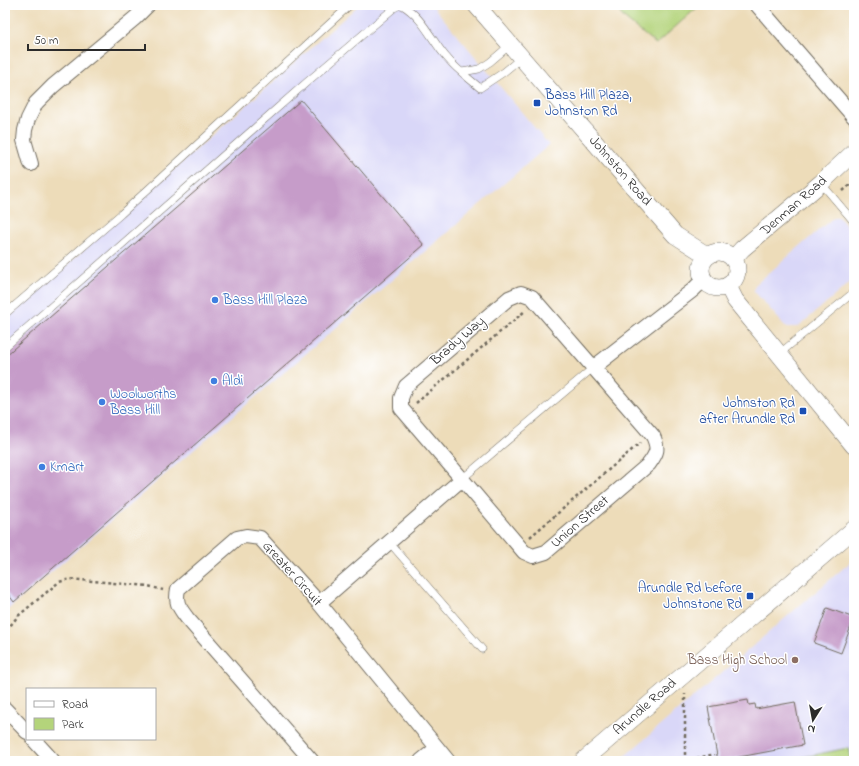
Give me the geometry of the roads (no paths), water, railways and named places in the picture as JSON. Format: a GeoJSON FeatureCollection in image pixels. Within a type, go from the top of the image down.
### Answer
{"type":"FeatureCollection","features":[{"type":"Feature","properties":{"kind":"street"},"geometry":{"type":"LineString","coordinates":[[31,164],[24,140],[28,119],[36,103],[53,86],[135,18],[148,5]]}},
{"type":"Feature","properties":{"kind":"street","name":"Johnston Road"},"geometry":{"type":"LineString","coordinates":[[476,5],[675,235],[708,256]]}},
{"type":"Feature","properties":{"kind":"street"},"geometry":{"type":"LineString","coordinates":[[757,5],[854,117]]}},
{"type":"Feature","properties":{"kind":"street","name":"Denman Road"},"geometry":{"type":"LineString","coordinates":[[734,259],[742,250],[821,183],[854,152]]}},
{"type":"Feature","properties":{"kind":"street"},"geometry":{"type":"LineString","coordinates":[[720,252],[727,254],[734,259],[737,270],[736,277],[728,286],[717,288],[706,283],[702,266],[708,256],[720,252]]}},
{"type":"Feature","properties":{"kind":"street"},"geometry":{"type":"LineString","coordinates":[[594,367],[693,290],[704,279]]}},
{"type":"Feature","properties":{"kind":"street"},"geometry":{"type":"LineString","coordinates":[[728,286],[735,300],[854,446]]}},
{"type":"Feature","properties":{"kind":"street","name":"Brady Way"},"geometry":{"type":"LineString","coordinates":[[462,479],[401,408],[400,398],[406,386],[509,298],[522,293],[532,297],[594,367]]}},
{"type":"Feature","properties":{"kind":"street","name":"Union Street"},"geometry":{"type":"LineString","coordinates":[[462,479],[524,552],[533,556],[546,552],[649,464],[656,455],[658,445],[651,433],[594,367]]}},
{"type":"Feature","properties":{"kind":"street"},"geometry":{"type":"LineString","coordinates":[[319,603],[462,479]]}},
{"type":"Feature","properties":{"kind":"street","name":"Arundle Road"},"geometry":{"type":"LineString","coordinates":[[583,761],[854,529]]}},
{"type":"Feature","properties":{"kind":"street","name":"Greater Circuit"},"geometry":{"type":"LineString","coordinates":[[312,761],[179,608],[176,599],[178,589],[237,538],[246,536],[260,538],[319,603],[448,761]]}},
{"type":"Feature","properties":{"kind":"street"},"geometry":{"type":"LineString","coordinates":[[5,708],[26,731]]}},
{"type":"Feature","properties":{"kind":"street"},"geometry":{"type":"LineString","coordinates":[[34,740],[53,761]]}},
{"type":"Feature","properties":{"kind":"street"},"geometry":{"type":"LineString","coordinates":[[421,761],[437,748]]}},
{"type":"Feature","properties":{"kind":"lane"},"geometry":{"type":"LineString","coordinates":[[5,314],[120,214],[350,5]]}},
{"type":"Feature","properties":{"kind":"lane"},"geometry":{"type":"LineString","coordinates":[[5,347],[394,8],[401,5],[409,9],[422,23],[448,59],[480,88],[504,72],[521,58]]}},
{"type":"Feature","properties":{"kind":"lane"},"geometry":{"type":"LineString","coordinates":[[462,72],[479,69],[510,45]]}},
{"type":"Feature","properties":{"kind":"lane"},"geometry":{"type":"LineString","coordinates":[[821,183],[854,222]]}},
{"type":"Feature","properties":{"kind":"lane"},"geometry":{"type":"LineString","coordinates":[[779,354],[854,292]]}},
{"type":"Feature","properties":{"kind":"lane"},"geometry":{"type":"LineString","coordinates":[[462,479],[594,367]]}},
{"type":"Feature","properties":{"kind":"lane"},"geometry":{"type":"LineString","coordinates":[[389,542],[482,649]]}},
{"type":"Feature","properties":{"kind":"place","name":"Bass Hill Plaza, Johnston Rd"},"geometry":{"type":"Point","coordinates":[537,103]}},
{"type":"Feature","properties":{"kind":"place","name":"Bass Hill Plaza"},"geometry":{"type":"Point","coordinates":[215,300]}},
{"type":"Feature","properties":{"kind":"place","name":"Aldi"},"geometry":{"type":"Point","coordinates":[214,381]}},
{"type":"Feature","properties":{"kind":"place","name":"Woolworths Bass Hill"},"geometry":{"type":"Point","coordinates":[102,402]}},
{"type":"Feature","properties":{"kind":"place","name":"Johnston Rd after Arundle Rd"},"geometry":{"type":"Point","coordinates":[803,411]}},
{"type":"Feature","properties":{"kind":"place","name":"Kmart"},"geometry":{"type":"Point","coordinates":[42,467]}},
{"type":"Feature","properties":{"kind":"place","name":"Arundle Rd before Johnstone Rd"},"geometry":{"type":"Point","coordinates":[750,596]}},
{"type":"Feature","properties":{"kind":"place","name":"Bass High School"},"geometry":{"type":"Point","coordinates":[795,660]}}]}
